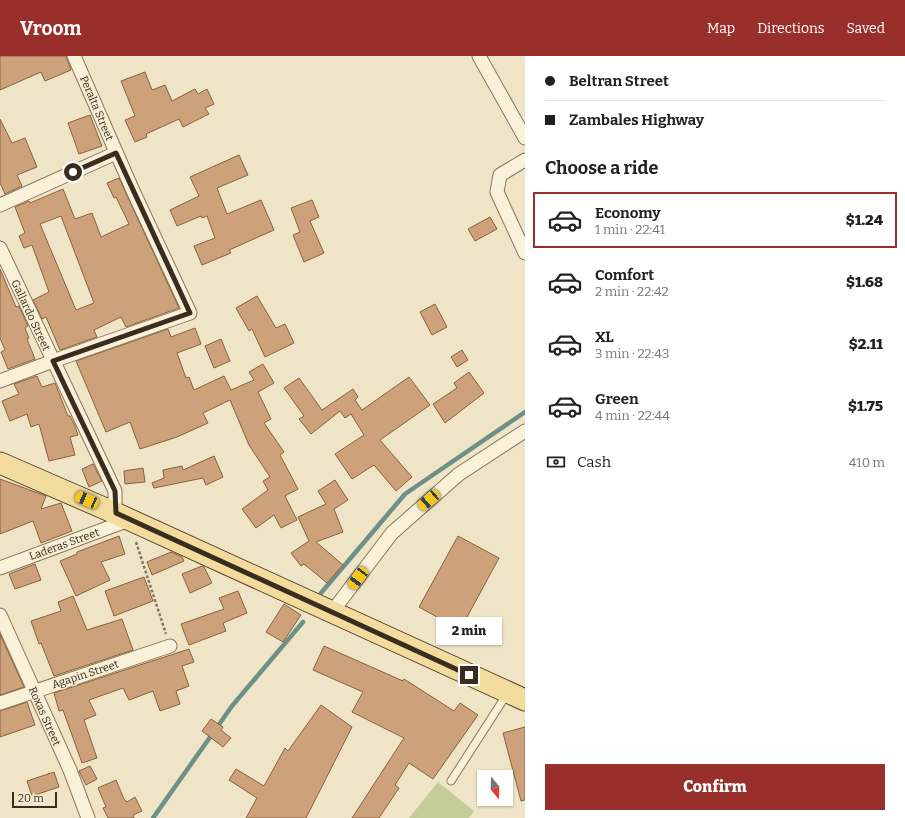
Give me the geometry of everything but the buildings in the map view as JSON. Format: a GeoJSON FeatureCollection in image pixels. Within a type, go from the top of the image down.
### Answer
{"type":"FeatureCollection","features":[{"type":"Feature","properties":{"kind":"main road"},"geometry":{"type":"LineString","coordinates":[[0,463],[125,518],[516,696]]}},
{"type":"Feature","properties":{"kind":"street","name":"Peralta Street"},"geometry":{"type":"LineString","coordinates":[[53,361],[190,313],[116,153],[74,56]]}},
{"type":"Feature","properties":{"kind":"street"},"geometry":{"type":"LineString","coordinates":[[479,56],[525,138]]}},
{"type":"Feature","properties":{"kind":"street"},"geometry":{"type":"LineString","coordinates":[[0,205],[116,153]]}},
{"type":"Feature","properties":{"kind":"street"},"geometry":{"type":"LineString","coordinates":[[525,160],[500,175],[497,192],[525,253]]}},
{"type":"Feature","properties":{"kind":"street","name":"Gallardo Street"},"geometry":{"type":"LineString","coordinates":[[0,248],[115,491],[125,518]]}},
{"type":"Feature","properties":{"kind":"street"},"geometry":{"type":"LineString","coordinates":[[0,381],[53,361]]}},
{"type":"Feature","properties":{"kind":"street"},"geometry":{"type":"LineString","coordinates":[[332,612],[392,533],[460,474],[525,431]]}},
{"type":"Feature","properties":{"kind":"street","name":"Laderas Street"},"geometry":{"type":"LineString","coordinates":[[0,568],[125,518]]}},
{"type":"Feature","properties":{"kind":"street","name":"Roxas Street"},"geometry":{"type":"LineString","coordinates":[[0,615],[70,770],[88,818]]}},
{"type":"Feature","properties":{"kind":"street","name":"Agapin Street"},"geometry":{"type":"LineString","coordinates":[[0,703],[170,646]]}},
{"type":"Feature","properties":{"kind":"lane"},"geometry":{"type":"LineString","coordinates":[[451,781],[516,696]]}},
{"type":"Feature","properties":{"kind":"path"},"geometry":{"type":"LineString","coordinates":[[125,518],[137,543],[170,646]]}},
{"type":"Feature","properties":{"kind":"green space"},"geometry":{"type":"Polygon","coordinates":[[[438,782],[474,811],[469,818],[409,818],[438,782]]]}},
{"type":"Feature","properties":{"kind":"waterway"},"geometry":{"type":"LineString","coordinates":[[321,593],[405,494],[525,412]]}},
{"type":"Feature","properties":{"kind":"waterway"},"geometry":{"type":"LineString","coordinates":[[153,818],[232,706],[303,622]]}},
{"type":"Feature","properties":{"kind":"route"},"geometry":{"type":"LineString","coordinates":[[73,172],[116,153],[190,313],[53,361],[115,491],[116,513],[132,522],[469,675]]}}]}
